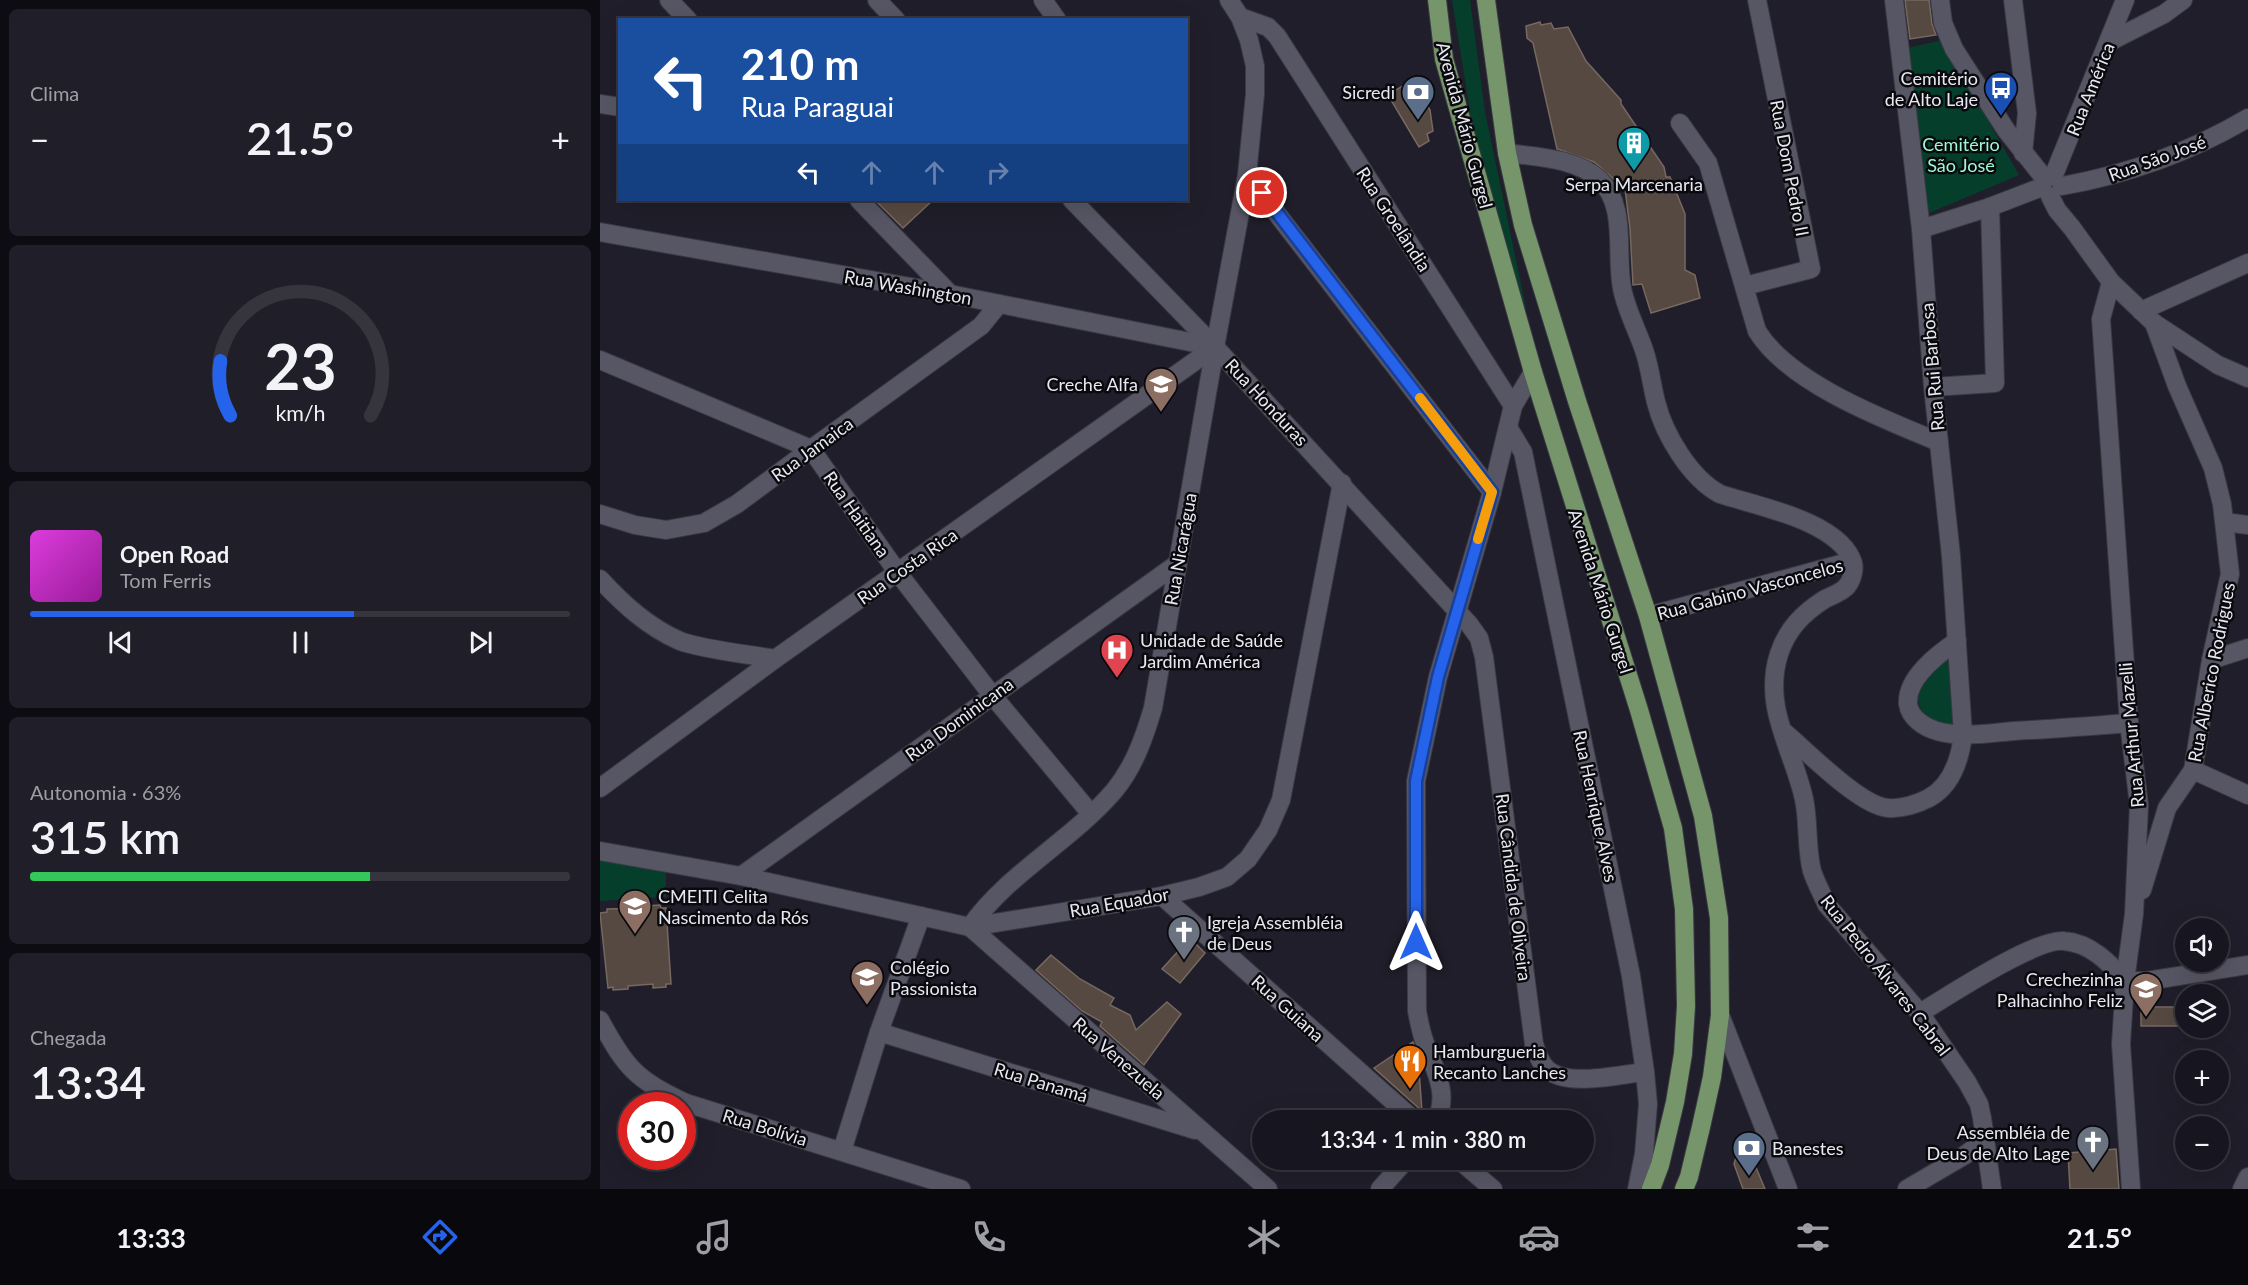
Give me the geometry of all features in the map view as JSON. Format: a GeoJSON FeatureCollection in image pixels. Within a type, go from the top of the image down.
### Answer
{"type":"FeatureCollection","features":[{"type":"Feature","properties":{"kind":"main road","name":"Avenida Mário Gurgel"},"geometry":{"type":"LineString","coordinates":[[1437,0],[1444,59],[1533,372],[1639,710],[1670,817],[1683,898],[1686,1006],[1683,1054],[1665,1144],[1651,1189]]}},
{"type":"Feature","properties":{"kind":"main road","name":"Avenida Mário Gurgel"},"geometry":{"type":"LineString","coordinates":[[1486,0],[1507,153],[1527,236],[1577,401],[1648,616],[1703,816],[1719,918],[1720,1015],[1712,1077],[1690,1185]]}},
{"type":"Feature","properties":{"kind":"street"},"geometry":{"type":"LineString","coordinates":[[669,0],[686,18]]}},
{"type":"Feature","properties":{"kind":"street"},"geometry":{"type":"LineString","coordinates":[[877,0],[894,18]]}},
{"type":"Feature","properties":{"kind":"street"},"geometry":{"type":"LineString","coordinates":[[1044,0],[1057,18]]}},
{"type":"Feature","properties":{"kind":"street","name":"Rua Nicarágua"},"geometry":{"type":"LineString","coordinates":[[970,927],[984,907],[1091,814],[1114,790],[1131,766],[1143,742],[1153,708],[1247,175],[1255,93],[1255,66],[1249,40],[1240,17],[1229,0]]}},
{"type":"Feature","properties":{"kind":"street","name":"Rua Dom Pedro II"},"geometry":{"type":"LineString","coordinates":[[1745,286],[1811,269],[1757,0]]}},
{"type":"Feature","properties":{"kind":"street","name":"Rua Rui Barbosa"},"geometry":{"type":"LineString","coordinates":[[1779,728],[1857,793],[1878,806],[1889,808],[1915,804],[1939,791],[1953,771],[1962,746],[1951,556],[1933,387],[1922,229],[1894,0]]}},
{"type":"Feature","properties":{"kind":"street"},"geometry":{"type":"LineString","coordinates":[[1940,0],[1943,23],[1954,49],[2023,153],[2052,186],[2072,228],[2111,282],[2147,317],[2218,364],[2248,378]]}},
{"type":"Feature","properties":{"kind":"street"},"geometry":{"type":"LineString","coordinates":[[2013,0],[2026,112],[2023,153]]}},
{"type":"Feature","properties":{"kind":"street","name":"Rua América"},"geometry":{"type":"LineString","coordinates":[[2052,186],[2125,0]]}},
{"type":"Feature","properties":{"kind":"street"},"geometry":{"type":"LineString","coordinates":[[2109,42],[2164,14],[2183,0]]}},
{"type":"Feature","properties":{"kind":"street","name":"Rua Groelândia"},"geometry":{"type":"LineString","coordinates":[[1240,17],[1268,27],[1277,36],[1514,406]]}},
{"type":"Feature","properties":{"kind":"street"},"geometry":{"type":"LineString","coordinates":[[600,104],[618,107]]}},
{"type":"Feature","properties":{"kind":"street","name":"Rua São José"},"geometry":{"type":"LineString","coordinates":[[1922,229],[2052,186],[2105,178],[2160,161],[2205,142],[2248,118]]}},
{"type":"Feature","properties":{"kind":"street"},"geometry":{"type":"LineString","coordinates":[[1680,123],[1708,163],[1757,331],[1765,344],[1787,365],[1851,403],[1939,442]]}},
{"type":"Feature","properties":{"kind":"street"},"geometry":{"type":"LineString","coordinates":[[1507,153],[1547,158],[1580,167],[1590,172],[1606,187],[1612,198],[1618,224],[1622,288],[1646,358],[1656,403],[1664,427],[1696,475],[1707,487],[1720,494],[1802,519],[1817,527],[1841,545],[1852,561]]}},
{"type":"Feature","properties":{"kind":"street"},"geometry":{"type":"LineString","coordinates":[[1247,175],[1492,492]]}},
{"type":"Feature","properties":{"kind":"street"},"geometry":{"type":"LineString","coordinates":[[860,201],[950,294]]}},
{"type":"Feature","properties":{"kind":"street","name":"Rua Honduras"},"geometry":{"type":"LineString","coordinates":[[1074,201],[1215,347],[1457,610]]}},
{"type":"Feature","properties":{"kind":"street"},"geometry":{"type":"LineString","coordinates":[[1933,387],[1995,383],[1990,207]]}},
{"type":"Feature","properties":{"kind":"street","name":"Rua Washington"},"geometry":{"type":"LineString","coordinates":[[600,232],[950,294],[1215,347]]}},
{"type":"Feature","properties":{"kind":"street"},"geometry":{"type":"LineString","coordinates":[[2147,317],[2248,263]]}},
{"type":"Feature","properties":{"kind":"street","name":"Rua Arthur Mazelli"},"geometry":{"type":"LineString","coordinates":[[2111,282],[2101,319],[2129,723],[2139,805],[2134,914],[2125,981],[2121,1044],[2131,1189]]}},
{"type":"Feature","properties":{"kind":"street","name":"Rua Jamaica"},"geometry":{"type":"LineString","coordinates":[[600,514],[635,525],[666,530],[704,523],[736,504],[981,327],[999,304]]}},
{"type":"Feature","properties":{"kind":"street","name":"Rua Alberico Rodrigues"},"geometry":{"type":"LineString","coordinates":[[2134,914],[2167,808],[2193,770],[2211,660],[2230,574],[2224,522],[2214,468],[2147,317]]}},
{"type":"Feature","properties":{"kind":"street","name":"Rua Costa Rica"},"geometry":{"type":"LineString","coordinates":[[600,788],[776,659],[1215,347]]}},
{"type":"Feature","properties":{"kind":"street"},"geometry":{"type":"LineString","coordinates":[[600,360],[811,448]]}},
{"type":"Feature","properties":{"kind":"street"},"geometry":{"type":"LineString","coordinates":[[1438,1110],[1441,1095],[1439,1076],[1424,1042],[1417,1011],[1416,781],[1438,677],[1492,492],[1514,406],[1533,372]]}},
{"type":"Feature","properties":{"kind":"street","name":"Rua Henrique Alves"},"geometry":{"type":"LineString","coordinates":[[1509,429],[1523,452],[1631,976],[1648,1104],[1644,1154],[1637,1189]]}},
{"type":"Feature","properties":{"kind":"street","name":"Rua Haitiana"},"geometry":{"type":"LineString","coordinates":[[811,448],[898,573],[992,695],[1091,814]]}},
{"type":"Feature","properties":{"kind":"street","name":"Rua Equador"},"geometry":{"type":"LineString","coordinates":[[600,851],[741,876],[970,927],[1162,896],[1227,877],[1248,859],[1268,830],[1281,800],[1342,483]]}},
{"type":"Feature","properties":{"kind":"street"},"geometry":{"type":"LineString","coordinates":[[2224,522],[2248,525]]}},
{"type":"Feature","properties":{"kind":"street","name":"Rua Gabino Vasconcelos"},"geometry":{"type":"LineString","coordinates":[[1648,616],[1852,561]]}},
{"type":"Feature","properties":{"kind":"street","name":"Rua Pedro Álvares Cabral"},"geometry":{"type":"LineString","coordinates":[[1852,561],[1854,572],[1846,588],[1817,604],[1794,625],[1785,638],[1775,669],[1774,684],[1779,728],[1803,793],[1811,861],[1818,887],[1827,905],[1920,1013],[1967,1082],[1982,1118],[1992,1189]]}},
{"type":"Feature","properties":{"kind":"street","name":"Rua Dominicana"},"geometry":{"type":"LineString","coordinates":[[741,876],[1177,564]]}},
{"type":"Feature","properties":{"kind":"street"},"geometry":{"type":"LineString","coordinates":[[600,579],[625,605],[651,625],[681,641],[776,659]]}},
{"type":"Feature","properties":{"kind":"street","name":"Rua Cândida de Oliveira"},"geometry":{"type":"LineString","coordinates":[[1457,610],[1479,638],[1484,657],[1534,1044],[1539,1057],[1546,1069],[1559,1077],[1573,1079],[1645,1072]]}},
{"type":"Feature","properties":{"kind":"street"},"geometry":{"type":"LineString","coordinates":[[1957,641],[1922,672],[1914,682],[1908,699],[1909,710],[1920,722],[1938,731],[1963,735],[2129,723]]}},
{"type":"Feature","properties":{"kind":"street"},"geometry":{"type":"LineString","coordinates":[[2211,660],[2248,648]]}},
{"type":"Feature","properties":{"kind":"street"},"geometry":{"type":"LineString","coordinates":[[2193,770],[2248,795]]}},
{"type":"Feature","properties":{"kind":"street"},"geometry":{"type":"LineString","coordinates":[[2139,805],[2142,810],[2152,814],[2158,814],[2167,808]]}},
{"type":"Feature","properties":{"kind":"street","name":"Rua Guiana"},"geometry":{"type":"LineString","coordinates":[[1162,896],[1403,1110]]}},
{"type":"Feature","properties":{"kind":"street"},"geometry":{"type":"LineString","coordinates":[[842,1151],[879,1032],[921,916]]}},
{"type":"Feature","properties":{"kind":"street","name":"Rua Venezuela"},"geometry":{"type":"LineString","coordinates":[[970,927],[1268,1189]]}},
{"type":"Feature","properties":{"kind":"street"},"geometry":{"type":"LineString","coordinates":[[1920,1013],[2029,950],[2055,941],[2071,942],[2089,948],[2110,964],[2125,981],[2147,981],[2248,965]]}},
{"type":"Feature","properties":{"kind":"street"},"geometry":{"type":"LineString","coordinates":[[1720,1015],[1788,1189]]}},
{"type":"Feature","properties":{"kind":"street","name":"Rua Bolívia"},"geometry":{"type":"LineString","coordinates":[[600,1020],[613,1044],[633,1072],[657,1090],[686,1103],[961,1189]]}},
{"type":"Feature","properties":{"kind":"street","name":"Rua Panamá"},"geometry":{"type":"LineString","coordinates":[[879,1032],[1203,1132]]}},
{"type":"Feature","properties":{"kind":"street"},"geometry":{"type":"LineString","coordinates":[[1907,1189],[1985,1140]]}},
{"type":"Feature","properties":{"kind":"street"},"geometry":{"type":"LineString","coordinates":[[1380,1189],[1397,1170]]}},
{"type":"Feature","properties":{"kind":"street"},"geometry":{"type":"LineString","coordinates":[[1471,1170],[1493,1189]]}},
{"type":"Feature","properties":{"kind":"street"},"geometry":{"type":"LineString","coordinates":[[2242,1189],[2248,1177]]}},
{"type":"Feature","properties":{"kind":"green space"},"geometry":{"type":"Polygon","coordinates":[[[1452,0],[1470,0],[1485,112],[1526,308],[1517,311],[1471,117],[1452,0]]]}},
{"type":"Feature","properties":{"kind":"green space","name":"Cemitério São José"},"geometry":{"type":"Polygon","coordinates":[[[1942,40],[2019,175],[1927,214],[1908,48],[1942,40]]]}},
{"type":"Feature","properties":{"kind":"green space"},"geometry":{"type":"Polygon","coordinates":[[[1952,654],[1956,724],[1939,723],[1925,714],[1919,705],[1918,697],[1920,688],[1930,673],[1952,654]]]}},
{"type":"Feature","properties":{"kind":"green space"},"geometry":{"type":"Polygon","coordinates":[[[600,855],[666,869],[666,897],[600,901],[600,855]]]}},
{"type":"Feature","properties":{"kind":"building"},"geometry":{"type":"Polygon","coordinates":[[[1905,0],[1929,0],[1936,35],[1910,39],[1905,0]]]}},
{"type":"Feature","properties":{"kind":"building","name":"Serpa Marcenaria"},"geometry":{"type":"Polygon","coordinates":[[[1540,22],[1541,25],[1551,23],[1554,29],[1568,27],[1586,61],[1621,100],[1621,104],[1664,167],[1666,177],[1670,177],[1685,214],[1685,270],[1695,275],[1700,298],[1651,313],[1642,284],[1633,285],[1625,189],[1594,162],[1557,149],[1533,43],[1527,38],[1526,26],[1540,22]]]}},
{"type":"Feature","properties":{"kind":"building","name":"Sicredi"},"geometry":{"type":"Polygon","coordinates":[[[1412,80],[1430,110],[1433,131],[1427,134],[1429,141],[1419,147],[1388,95],[1412,80]]]}},
{"type":"Feature","properties":{"kind":"building"},"geometry":{"type":"Polygon","coordinates":[[[876,201],[932,201],[903,228],[876,201]]]}},
{"type":"Feature","properties":{"kind":"building"},"geometry":{"type":"Polygon","coordinates":[[[660,905],[661,908],[666,908],[671,984],[666,984],[666,987],[653,988],[653,984],[628,986],[628,989],[608,988],[600,913],[607,912],[607,909],[646,908],[645,906],[660,905]]]}},
{"type":"Feature","properties":{"kind":"building","name":"Igreja Assembléia de Deus"},"geometry":{"type":"Polygon","coordinates":[[[1190,938],[1205,953],[1180,983],[1162,969],[1190,938]]]}},
{"type":"Feature","properties":{"kind":"building"},"geometry":{"type":"Polygon","coordinates":[[[1051,955],[1080,979],[1114,998],[1110,1005],[1130,1015],[1136,1030],[1167,1002],[1181,1014],[1144,1065],[1100,1026],[1102,1022],[1082,1011],[1036,970],[1051,955]]]}},
{"type":"Feature","properties":{"kind":"building"},"geometry":{"type":"Polygon","coordinates":[[[2141,1007],[2175,1007],[2175,1026],[2141,1026],[2141,1007]]]}},
{"type":"Feature","properties":{"kind":"building","name":"Hamburgueria Recanto Lanches"},"geometry":{"type":"Polygon","coordinates":[[[1413,1042],[1418,1057],[1422,1110],[1421,1110],[1374,1068],[1413,1042]]]}},
{"type":"Feature","properties":{"kind":"building","name":"Banestes"},"geometry":{"type":"Polygon","coordinates":[[[1741,1141],[1760,1148],[1755,1165],[1765,1189],[1743,1189],[1734,1164],[1741,1141]]]}},
{"type":"Feature","properties":{"kind":"building","name":"Assembléia de Deus de Alto Lage"},"geometry":{"type":"Polygon","coordinates":[[[2116,1149],[2119,1189],[2070,1189],[2068,1153],[2116,1149]]]}},
{"type":"Feature","properties":{"kind":"slow traffic"},"geometry":{"type":"LineString","coordinates":[[1420,398],[1492,492],[1478,539]]}},
{"type":"Feature","properties":{"kind":"place","name":"Cemitério de Alto Laje"},"geometry":{"type":"Point","coordinates":[2001,117]}},
{"type":"Feature","properties":{"kind":"place","name":"Sicredi"},"geometry":{"type":"Point","coordinates":[1418,121]}},
{"type":"Feature","properties":{"kind":"place","name":"Serpa Marcenaria"},"geometry":{"type":"Point","coordinates":[1634,172]}},
{"type":"Feature","properties":{"kind":"place","name":"Creche Alfa"},"geometry":{"type":"Point","coordinates":[1161,413]}},
{"type":"Feature","properties":{"kind":"place","name":"Unidade de Saúde Jardim América"},"geometry":{"type":"Point","coordinates":[1117,679]}},
{"type":"Feature","properties":{"kind":"place","name":"CMEITI Celita Nascimento da Rós"},"geometry":{"type":"Point","coordinates":[635,935]}},
{"type":"Feature","properties":{"kind":"place","name":"Igreja Assembléia de Deus"},"geometry":{"type":"Point","coordinates":[1184,961]}},
{"type":"Feature","properties":{"kind":"place","name":"Colégio Passionista"},"geometry":{"type":"Point","coordinates":[867,1006]}},
{"type":"Feature","properties":{"kind":"place","name":"Crechezinha Palhacinho Feliz"},"geometry":{"type":"Point","coordinates":[2146,1018]}},
{"type":"Feature","properties":{"kind":"place","name":"Hamburgueria Recanto Lanches"},"geometry":{"type":"Point","coordinates":[1410,1090]}},
{"type":"Feature","properties":{"kind":"place","name":"Assembléia de Deus de Alto Lage"},"geometry":{"type":"Point","coordinates":[2093,1171]}},
{"type":"Feature","properties":{"kind":"place","name":"Banestes"},"geometry":{"type":"Point","coordinates":[1749,1177]}},
{"type":"Feature","properties":{"kind":"route"},"geometry":{"type":"LineString","coordinates":[[1262,193],[1492,492],[1438,677],[1416,781],[1416,942]]}}]}
